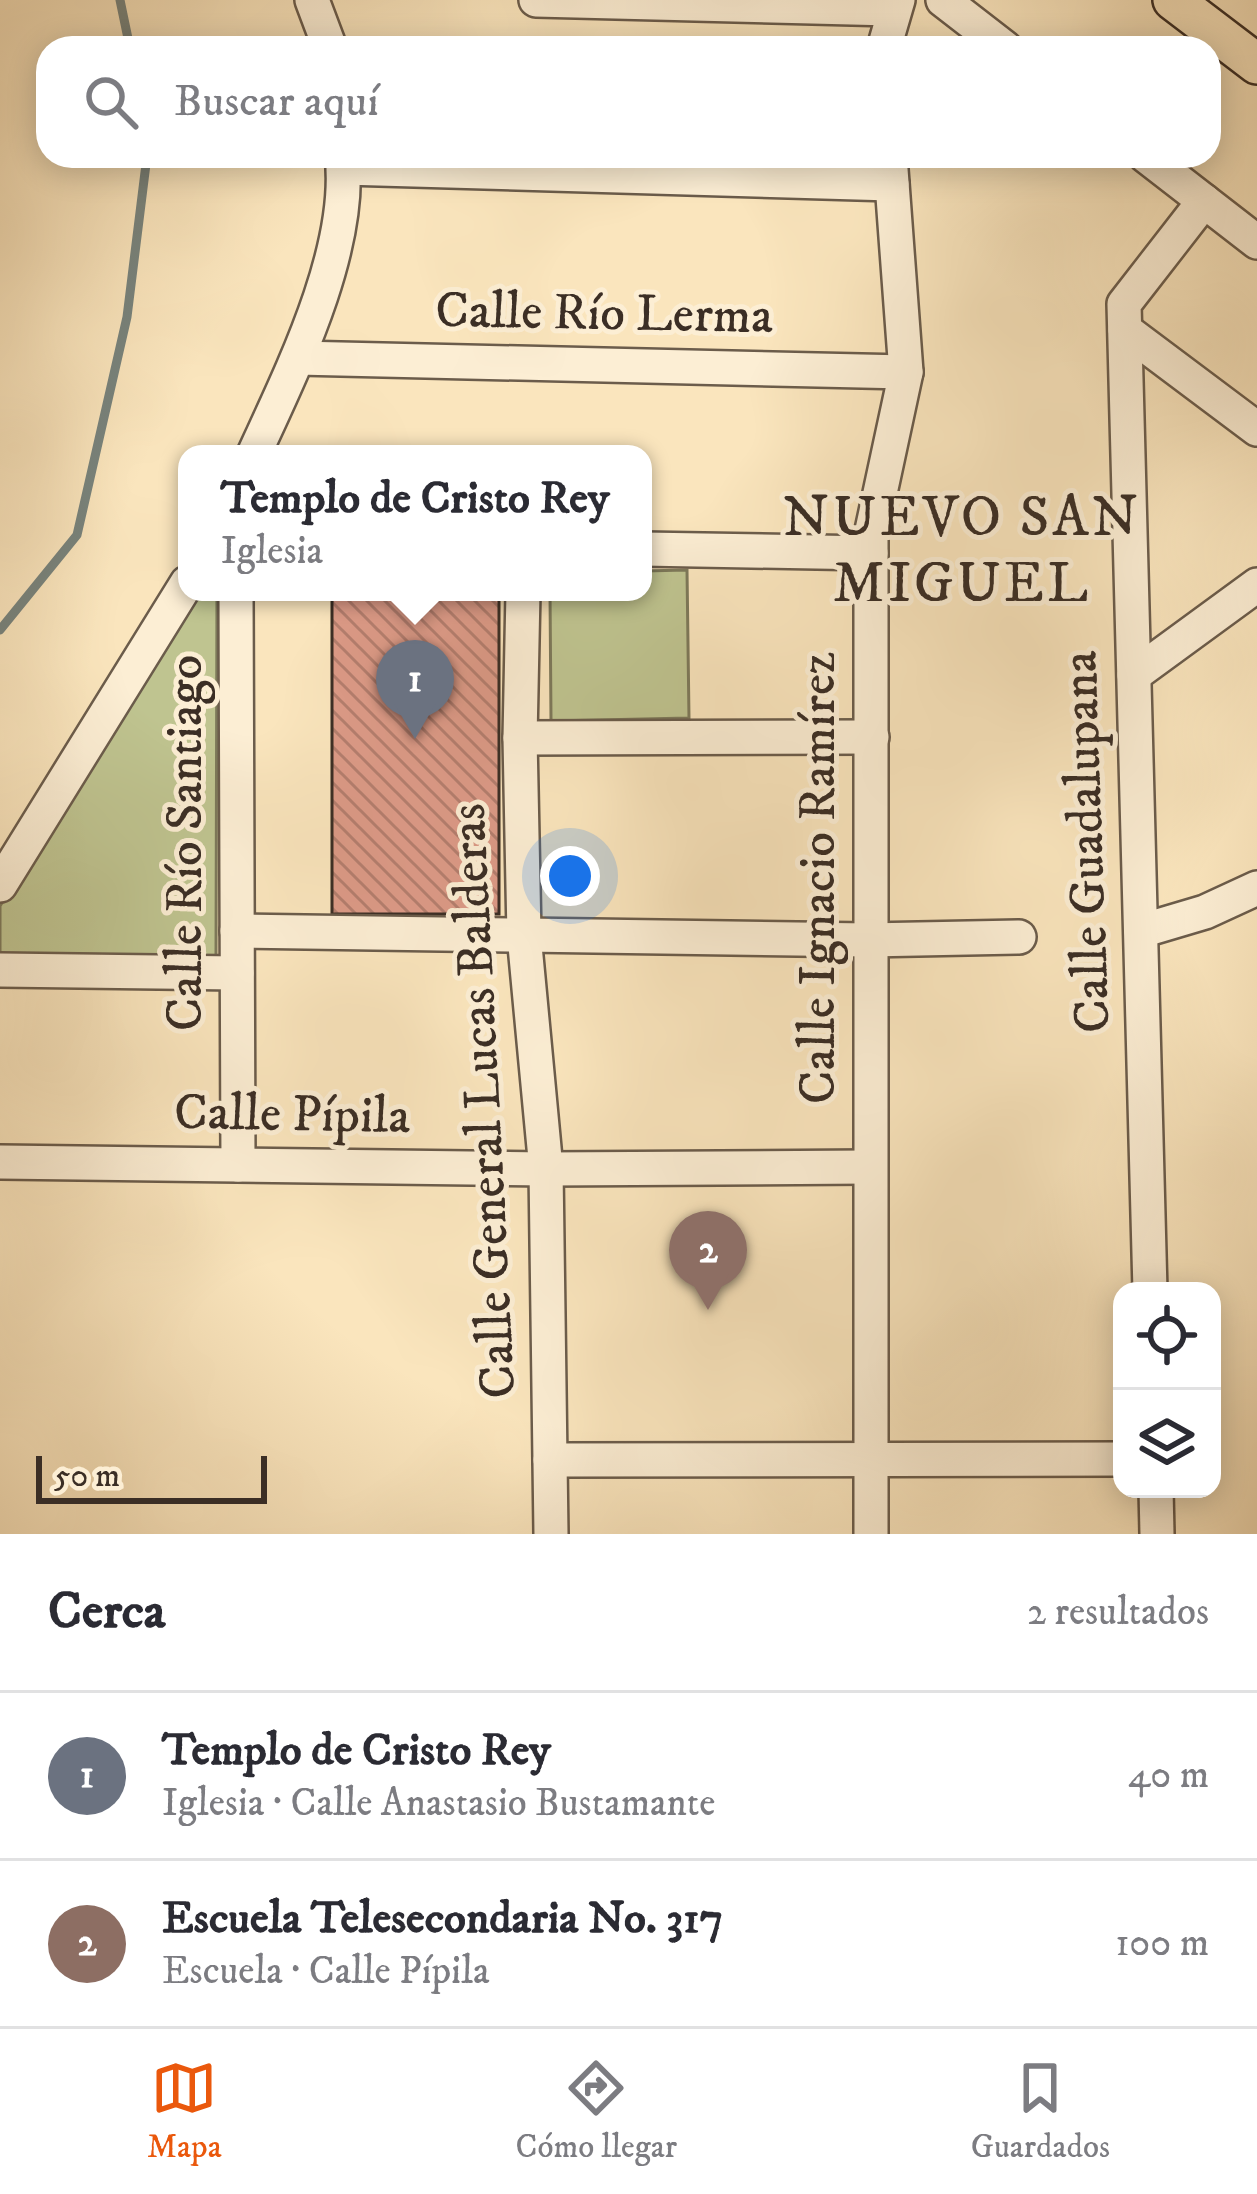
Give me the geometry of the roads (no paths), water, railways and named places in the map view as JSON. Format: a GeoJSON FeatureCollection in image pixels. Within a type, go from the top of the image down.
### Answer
{"type":"FeatureCollection","features":[{"type":"Feature","properties":{"kind":"main road"},"geometry":{"type":"LineString","coordinates":[[1173,0],[1220,36]]}},
{"type":"Feature","properties":{"kind":"main road"},"geometry":{"type":"LineString","coordinates":[[1221,37],[1257,64]]}},
{"type":"Feature","properties":{"kind":"street"},"geometry":{"type":"LineString","coordinates":[[312,0],[326,36]]}},
{"type":"Feature","properties":{"kind":"street"},"geometry":{"type":"LineString","coordinates":[[536,0],[895,5],[887,36]]}},
{"type":"Feature","properties":{"kind":"street"},"geometry":{"type":"LineString","coordinates":[[943,0],[990,36]]}},
{"type":"Feature","properties":{"kind":"street"},"geometry":{"type":"LineString","coordinates":[[258,445],[298,358],[338,236],[343,168]]}},
{"type":"Feature","properties":{"kind":"street"},"geometry":{"type":"LineString","coordinates":[[754,168],[891,170]]}},
{"type":"Feature","properties":{"kind":"street"},"geometry":{"type":"LineString","coordinates":[[1161,168],[1257,242]]}},
{"type":"Feature","properties":{"kind":"street","name":"Calle Ignacio Ramírez"},"geometry":{"type":"LineString","coordinates":[[871,1534],[871,535],[907,372],[891,170]]}},
{"type":"Feature","properties":{"kind":"street","name":"Calle Guadalupana"},"geometry":{"type":"LineString","coordinates":[[1150,1282],[1124,304],[1204,201]]}},
{"type":"Feature","properties":{"kind":"street"},"geometry":{"type":"LineString","coordinates":[[1125,330],[1257,429]]}},
{"type":"Feature","properties":{"kind":"street","name":"Calle Río Lerma"},"geometry":{"type":"LineString","coordinates":[[298,358],[907,372]]}},
{"type":"Feature","properties":{"kind":"street"},"geometry":{"type":"LineString","coordinates":[[652,549],[872,554]]}},
{"type":"Feature","properties":{"kind":"street"},"geometry":{"type":"LineString","coordinates":[[1134,675],[1257,585]]}},
{"type":"Feature","properties":{"kind":"street"},"geometry":{"type":"LineString","coordinates":[[0,885],[178,598]]}},
{"type":"Feature","properties":{"kind":"street","name":"Calle Río Santiago"},"geometry":{"type":"LineString","coordinates":[[236,601],[238,1165]]}},
{"type":"Feature","properties":{"kind":"street","name":"Calle General Lucas Balderas"},"geometry":{"type":"LineString","coordinates":[[523,601],[524,935],[546,1169],[551,1534]]}},
{"type":"Feature","properties":{"kind":"street"},"geometry":{"type":"LineString","coordinates":[[520,738],[872,737]]}},
{"type":"Feature","properties":{"kind":"street"},"geometry":{"type":"LineString","coordinates":[[1141,931],[1205,912],[1257,888]]}},
{"type":"Feature","properties":{"kind":"street"},"geometry":{"type":"LineString","coordinates":[[237,931],[868,940],[1019,937]]}},
{"type":"Feature","properties":{"kind":"street"},"geometry":{"type":"LineString","coordinates":[[0,970],[237,973]]}},
{"type":"Feature","properties":{"kind":"street","name":"Calle Pípila"},"geometry":{"type":"LineString","coordinates":[[0,1162],[546,1169],[869,1167]]}},
{"type":"Feature","properties":{"kind":"street"},"geometry":{"type":"LineString","coordinates":[[550,1460],[1113,1459]]}},
{"type":"Feature","properties":{"kind":"street"},"geometry":{"type":"LineString","coordinates":[[1156,1498],[1157,1534]]}},
{"type":"Feature","properties":{"kind":"waterway"},"geometry":{"type":"LineString","coordinates":[[120,0],[128,36]]}},
{"type":"Feature","properties":{"kind":"waterway"},"geometry":{"type":"LineString","coordinates":[[0,630],[77,535],[127,317],[146,168]]}},
{"type":"Feature","properties":{"kind":"place","name":"Templo de Cristo Rey"},"geometry":{"type":"Point","coordinates":[415,739]}},
{"type":"Feature","properties":{"kind":"place","name":"Escuela Telesecondaria No. 317"},"geometry":{"type":"Point","coordinates":[708,1310]}},
{"type":"Feature","properties":{"kind":"district","name":"NUEVO SAN MIGUEL"},"geometry":{"type":"Point","coordinates":[962,551]}}]}
